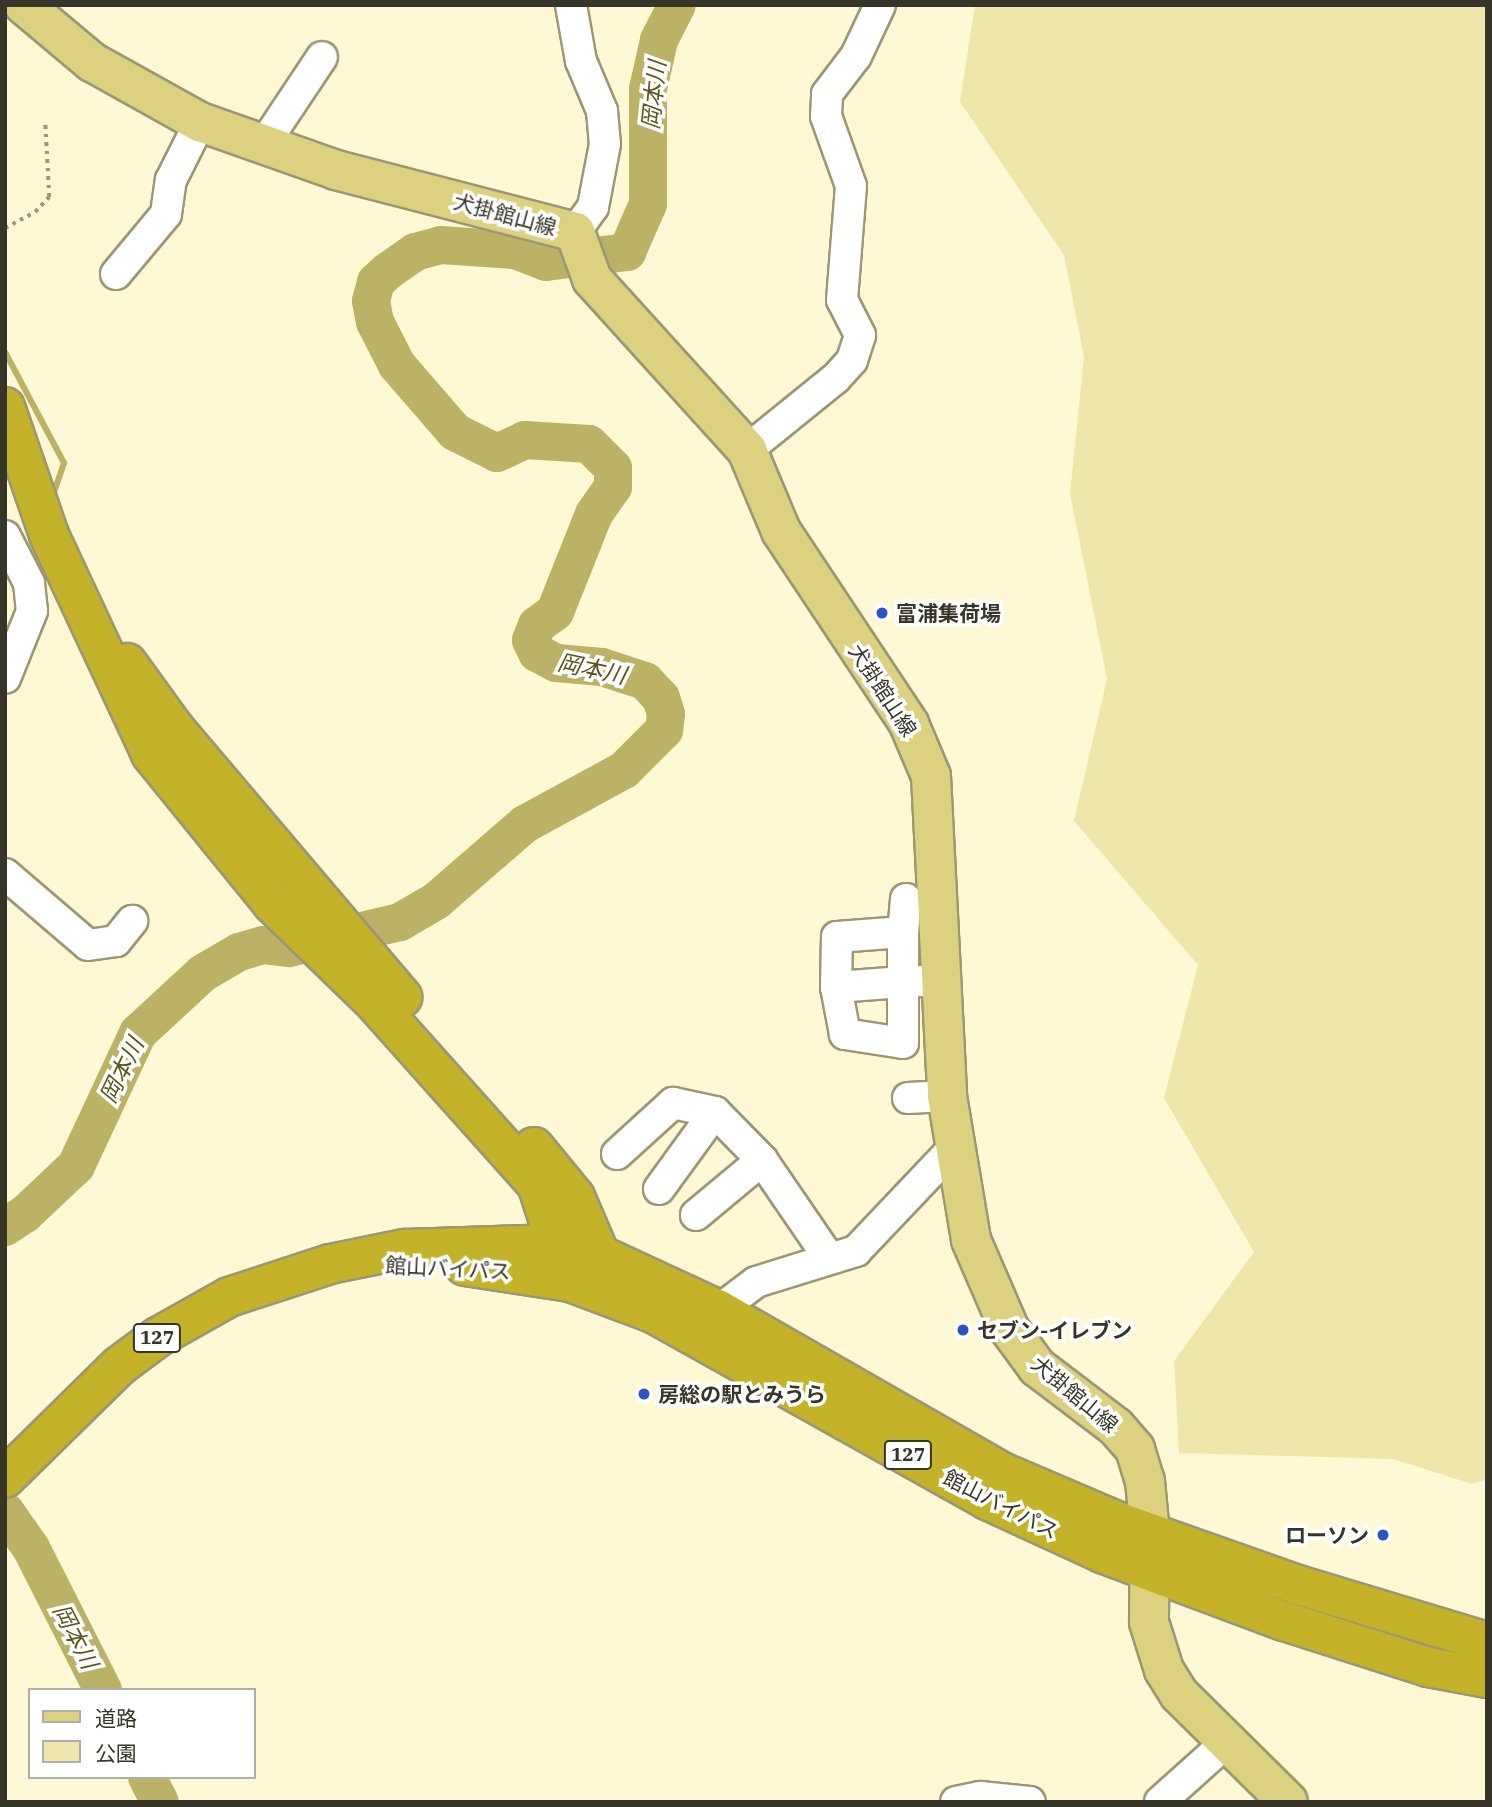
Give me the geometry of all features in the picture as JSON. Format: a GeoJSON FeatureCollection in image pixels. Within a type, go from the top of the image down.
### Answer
{"type":"FeatureCollection","features":[{"type":"Feature","properties":{"kind":"highway"},"geometry":{"type":"LineString","coordinates":[[5,407],[32,494],[71,584],[287,893],[561,1178],[586,1217],[600,1255],[570,1282],[554,1244],[550,1214],[537,1184],[383,994]]}},
{"type":"Feature","properties":{"kind":"highway","name":"館山バイパス"},"geometry":{"type":"LineString","coordinates":[[11,1471],[119,1366],[158,1337],[229,1297],[330,1264],[404,1249],[554,1244],[600,1255],[719,1310],[1004,1473],[1284,1621],[1427,1667],[1487,1678]]}},
{"type":"Feature","properties":{"kind":"highway","name":"館山バイパス"},"geometry":{"type":"LineString","coordinates":[[330,1264],[483,1266],[603,1291],[687,1331],[987,1500],[1101,1553],[1149,1551],[1301,1586],[1487,1642]]}},
{"type":"Feature","properties":{"kind":"main road","name":"犬掛館山線"},"geometry":{"type":"LineString","coordinates":[[24,5],[92,62],[200,122],[262,147],[576,237],[592,279],[747,450],[782,531],[827,606],[909,724],[931,776],[947,1096],[952,1150],[971,1240],[1010,1329],[1037,1367],[1116,1427],[1135,1449],[1145,1481],[1149,1622],[1164,1670],[1179,1694],[1288,1802]]}},
{"type":"Feature","properties":{"kind":"street"},"geometry":{"type":"LineString","coordinates":[[571,5],[578,51],[602,111],[605,144],[593,207],[576,237]]}},
{"type":"Feature","properties":{"kind":"street"},"geometry":{"type":"LineString","coordinates":[[747,450],[835,378],[852,360],[860,335],[842,300],[851,186],[826,116],[827,94],[856,55],[880,5]]}},
{"type":"Feature","properties":{"kind":"street"},"geometry":{"type":"LineString","coordinates":[[262,147],[322,57]]}},
{"type":"Feature","properties":{"kind":"street"},"geometry":{"type":"LineString","coordinates":[[116,274],[166,214],[171,180],[200,122]]}},
{"type":"Feature","properties":{"kind":"street"},"geometry":{"type":"LineString","coordinates":[[5,536],[29,583],[32,611],[5,678]]}},
{"type":"Feature","properties":{"kind":"street"},"geometry":{"type":"LineString","coordinates":[[5,874],[88,945],[116,941],[132,921]]}},
{"type":"Feature","properties":{"kind":"street"},"geometry":{"type":"LineString","coordinates":[[904,932],[837,937],[836,988],[845,1034],[903,1042],[906,899]]}},
{"type":"Feature","properties":{"kind":"street"},"geometry":{"type":"LineString","coordinates":[[836,988],[942,980]]}},
{"type":"Feature","properties":{"kind":"street"},"geometry":{"type":"LineString","coordinates":[[908,1098],[947,1096]]}},
{"type":"Feature","properties":{"kind":"street"},"geometry":{"type":"LineString","coordinates":[[617,1154],[673,1103],[715,1112],[762,1160],[829,1258]]}},
{"type":"Feature","properties":{"kind":"street"},"geometry":{"type":"LineString","coordinates":[[659,1189],[715,1112]]}},
{"type":"Feature","properties":{"kind":"street"},"geometry":{"type":"LineString","coordinates":[[719,1310],[756,1282],[856,1251],[952,1150]]}},
{"type":"Feature","properties":{"kind":"street"},"geometry":{"type":"LineString","coordinates":[[696,1215],[762,1160]]}},
{"type":"Feature","properties":{"kind":"street"},"geometry":{"type":"LineString","coordinates":[[1160,1802],[1228,1741]]}},
{"type":"Feature","properties":{"kind":"street"},"geometry":{"type":"LineString","coordinates":[[956,1802],[980,1797],[1030,1802]]}},
{"type":"Feature","properties":{"kind":"path"},"geometry":{"type":"LineString","coordinates":[[5,228],[35,212],[49,197],[45,124]]}},
{"type":"Feature","properties":{"kind":"green space"},"geometry":{"type":"Polygon","coordinates":[[[975,5],[1487,5],[1487,1479],[1472,1484],[1393,1459],[1179,1453],[1174,1361],[1254,1252],[1164,1098],[1198,965],[1074,821],[1107,679],[1070,493],[1084,357],[1064,255],[960,102],[975,5]]]}},
{"type":"Feature","properties":{"kind":"waterway","name":"岡本川"},"geometry":{"type":"LineString","coordinates":[[5,1227],[25,1214],[76,1166],[138,1033],[203,973],[239,952],[263,945],[289,948],[400,922],[436,901],[525,824],[624,770],[664,730],[666,714],[661,698],[645,681],[602,667],[556,663],[537,653],[531,640],[537,625],[555,612],[594,514],[613,487],[613,468],[589,444],[525,440],[497,453],[455,432],[397,365],[375,322],[371,301],[376,282],[388,271],[415,252],[441,245],[515,250],[546,262],[627,252],[648,204],[648,89],[659,40],[677,5]]}},
{"type":"Feature","properties":{"kind":"waterway"},"geometry":{"type":"LineString","coordinates":[[5,352],[64,463],[52,498]]}},
{"type":"Feature","properties":{"kind":"waterway","name":"岡本川"},"geometry":{"type":"LineString","coordinates":[[5,1511],[31,1548],[102,1688]]}},
{"type":"Feature","properties":{"kind":"waterway","name":"岡本川"},"geometry":{"type":"LineString","coordinates":[[148,1779],[160,1802]]}},
{"type":"Feature","properties":{"kind":"place","name":"富浦集荷場"},"geometry":{"type":"Point","coordinates":[882,613]}},
{"type":"Feature","properties":{"kind":"place","name":"セブン-イレブン"},"geometry":{"type":"Point","coordinates":[963,1330]}},
{"type":"Feature","properties":{"kind":"place","name":"房総の駅とみうら"},"geometry":{"type":"Point","coordinates":[644,1394]}},
{"type":"Feature","properties":{"kind":"place","name":"ローソン"},"geometry":{"type":"Point","coordinates":[1383,1535]}}]}
